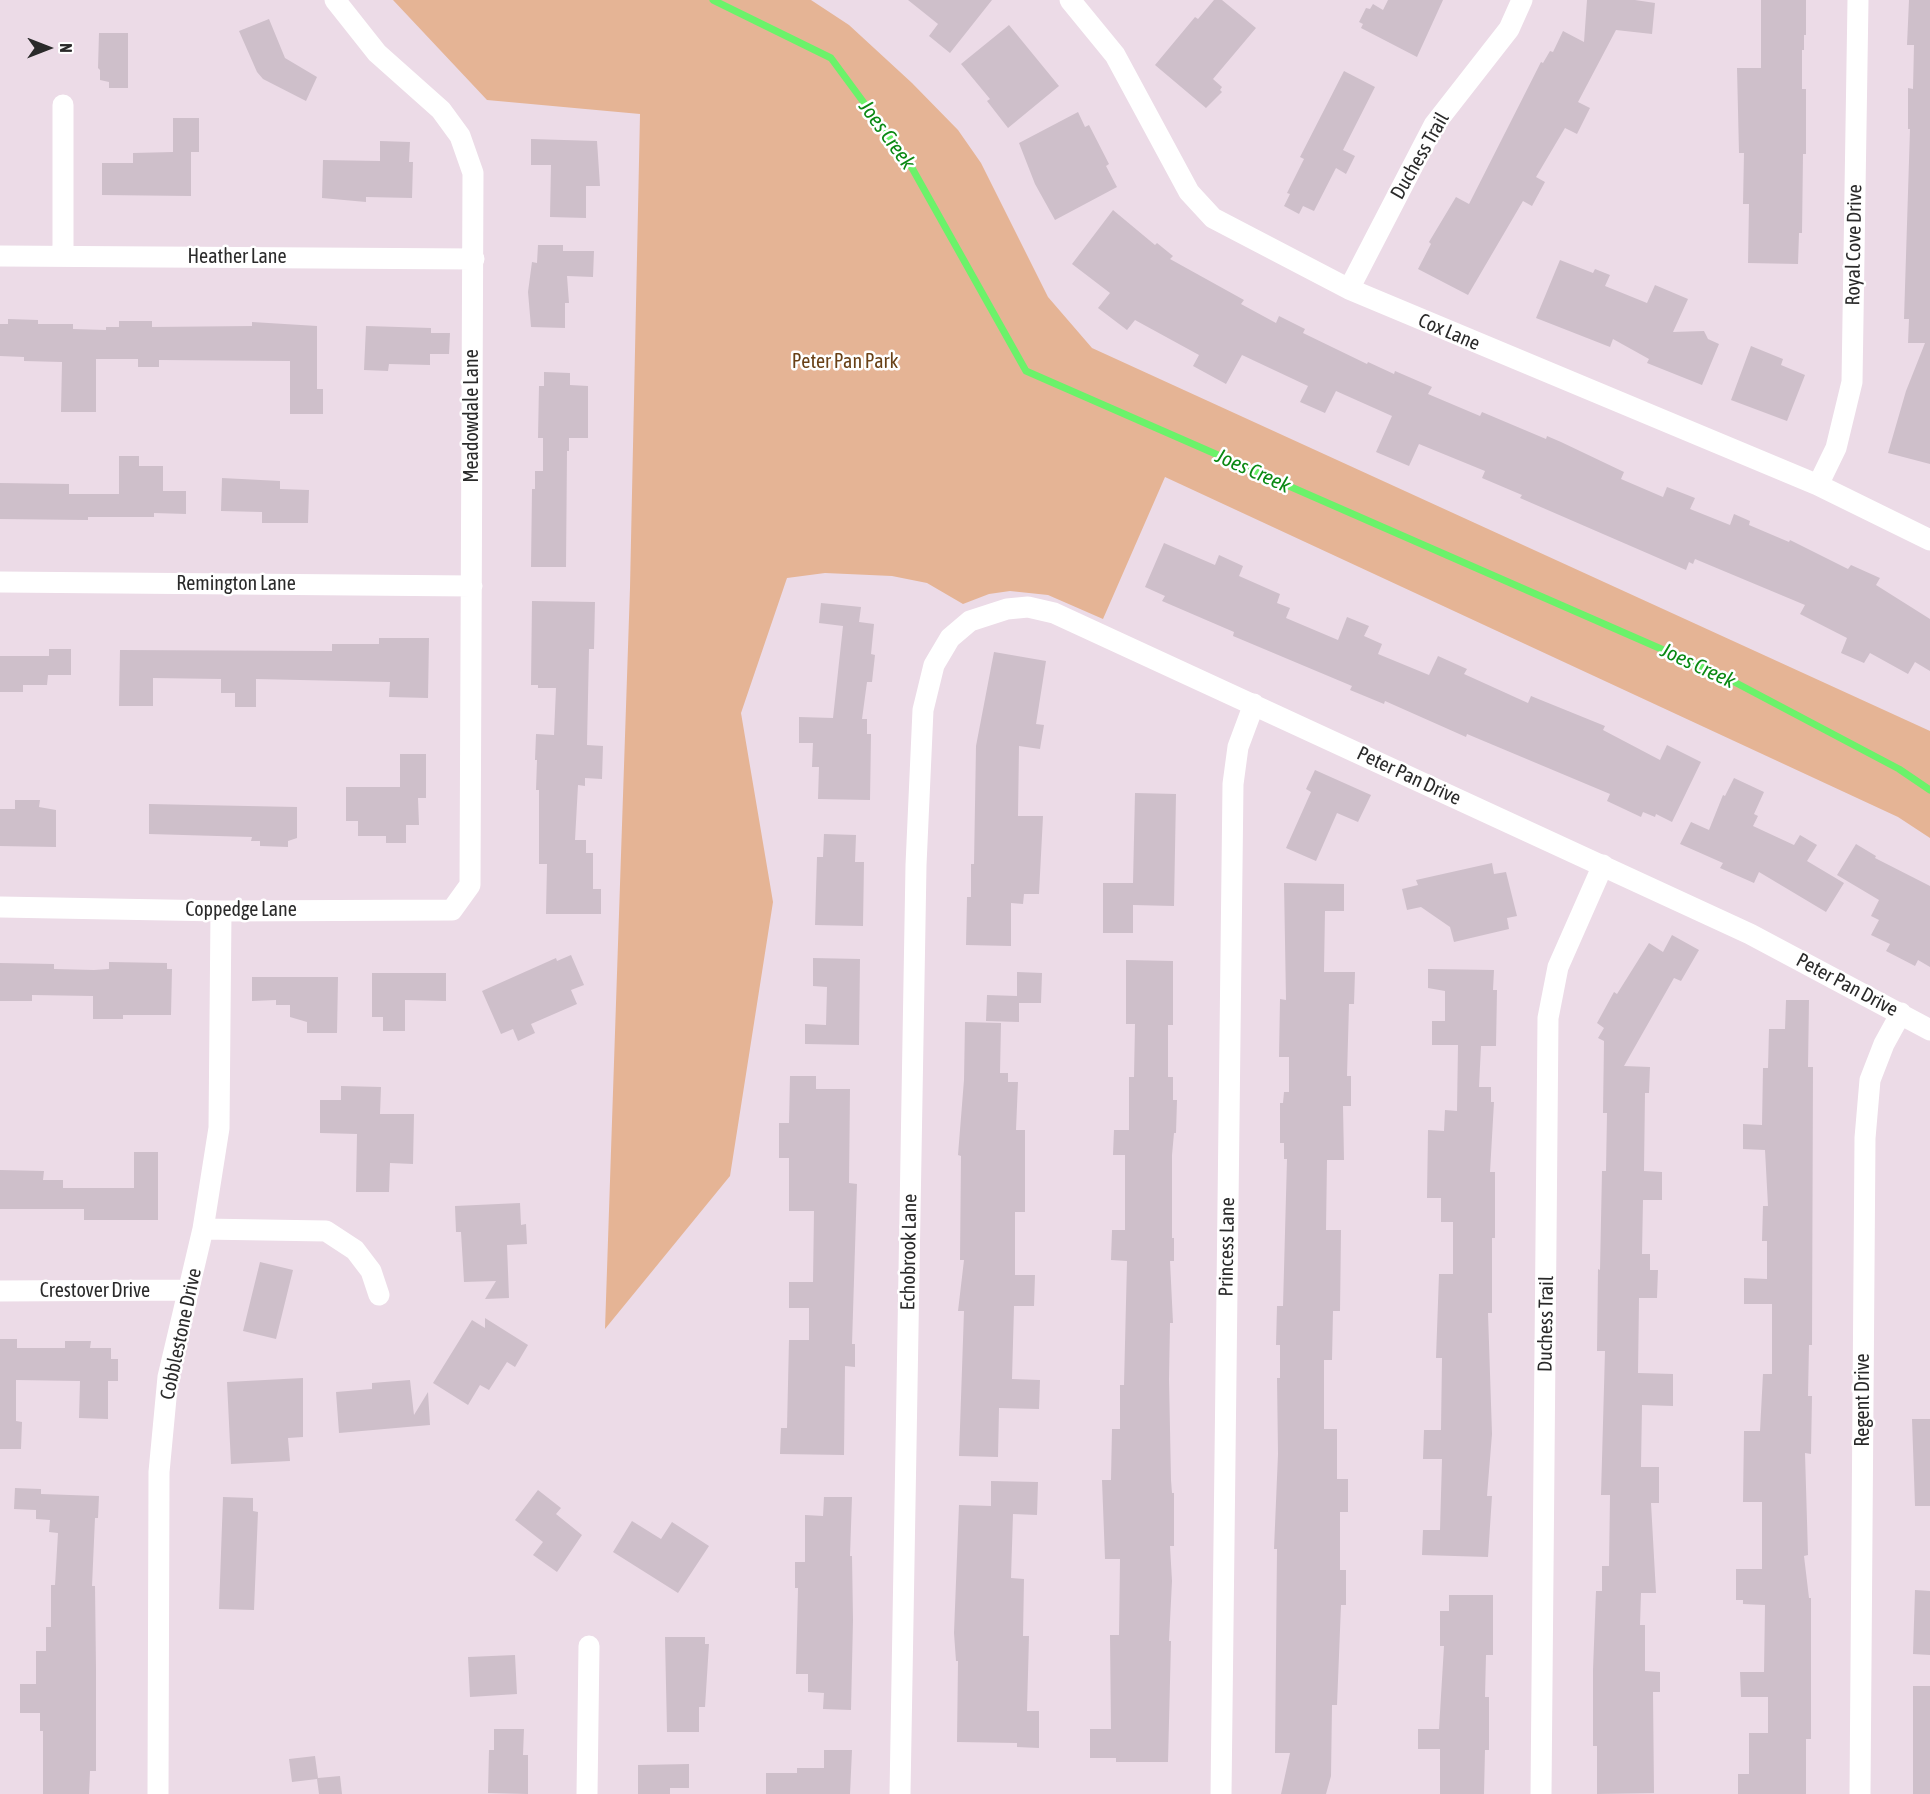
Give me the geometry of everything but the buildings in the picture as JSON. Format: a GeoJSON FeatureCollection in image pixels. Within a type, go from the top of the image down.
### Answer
{"type":"FeatureCollection","features":[{"type":"Feature","properties":{"kind":"street","name":"Meadowdale Lane"},"geometry":{"type":"LineString","coordinates":[[335,0],[377,53],[441,110],[460,136],[473,173],[470,885]]}},
{"type":"Feature","properties":{"kind":"street","name":"Duchess Trail"},"geometry":{"type":"LineString","coordinates":[[1349,289],[1434,125],[1509,29],[1522,0]]}},
{"type":"Feature","properties":{"kind":"street","name":"Royal Cove Drive"},"geometry":{"type":"LineString","coordinates":[[1818,485],[1836,448],[1852,382],[1858,0]]}},
{"type":"Feature","properties":{"kind":"street","name":"Cox Lane"},"geometry":{"type":"LineString","coordinates":[[1082,4],[1115,55],[1189,192],[1213,218],[1349,289],[1818,485],[1930,540]]}},
{"type":"Feature","properties":{"kind":"street"},"geometry":{"type":"LineString","coordinates":[[63,105],[63,256]]}},
{"type":"Feature","properties":{"kind":"street","name":"Heather Lane"},"geometry":{"type":"LineString","coordinates":[[0,256],[474,259]]}},
{"type":"Feature","properties":{"kind":"street","name":"Remington Lane"},"geometry":{"type":"LineString","coordinates":[[0,582],[472,586]]}},
{"type":"Feature","properties":{"kind":"street","name":"Peter Pan Drive"},"geometry":{"type":"LineString","coordinates":[[923,710],[934,665],[950,638],[970,621],[986,614],[1028,607],[1054,613],[1750,934],[1930,1030]]}},
{"type":"Feature","properties":{"kind":"street","name":"Princess Lane"},"geometry":{"type":"LineString","coordinates":[[1221,1794],[1233,784],[1238,747],[1254,704]]}},
{"type":"Feature","properties":{"kind":"street","name":"Echobrook Lane"},"geometry":{"type":"LineString","coordinates":[[900,1794],[916,865],[923,710]]}},
{"type":"Feature","properties":{"kind":"street","name":"Duchess Trail"},"geometry":{"type":"LineString","coordinates":[[1541,1794],[1548,1018],[1558,967],[1603,865]]}},
{"type":"Feature","properties":{"kind":"street","name":"Coppedge Lane"},"geometry":{"type":"LineString","coordinates":[[0,907],[221,911],[452,910],[470,885]]}},
{"type":"Feature","properties":{"kind":"street","name":"Cobblestone Drive"},"geometry":{"type":"LineString","coordinates":[[158,1794],[159,1472],[168,1377],[203,1229],[219,1128],[221,911]]}},
{"type":"Feature","properties":{"kind":"street","name":"Regent Drive"},"geometry":{"type":"LineString","coordinates":[[1860,1794],[1864,1138],[1869,1080],[1884,1044],[1901,1013]]}},
{"type":"Feature","properties":{"kind":"street"},"geometry":{"type":"LineString","coordinates":[[203,1229],[326,1231],[355,1250],[371,1271],[379,1294]]}},
{"type":"Feature","properties":{"kind":"street","name":"Crestover Drive"},"geometry":{"type":"LineString","coordinates":[[0,1291],[189,1290]]}},
{"type":"Feature","properties":{"kind":"street"},"geometry":{"type":"LineString","coordinates":[[587,1794],[590,1646]]}},
{"type":"Feature","properties":{"kind":"green space","name":"Peter Pan Park"},"geometry":{"type":"Polygon","coordinates":[[[393,0],[811,0],[849,25],[912,83],[958,130],[981,163],[1048,297],[1092,348],[1930,731],[1930,838],[1898,817],[1165,477],[1103,619],[1048,595],[1010,591],[989,594],[963,604],[927,583],[892,576],[825,573],[787,578],[741,713],[773,902],[730,1176],[605,1329],[630,588],[640,114],[487,100],[393,0]]]}},
{"type":"Feature","properties":{"kind":"waterway","name":"Joes Creek"},"geometry":{"type":"LineString","coordinates":[[713,0],[831,58],[912,168],[1026,371],[1723,676],[1899,769],[1930,790]]}}]}
